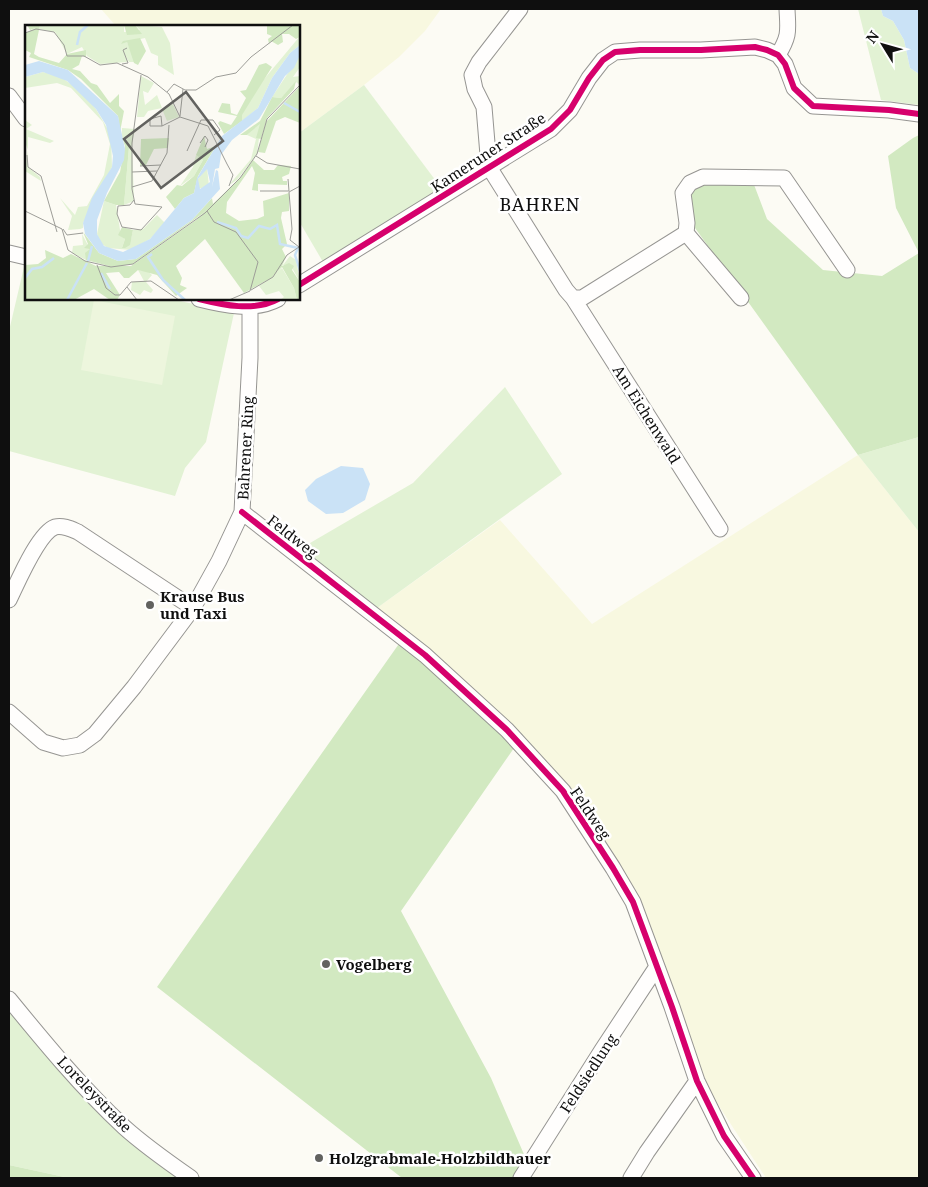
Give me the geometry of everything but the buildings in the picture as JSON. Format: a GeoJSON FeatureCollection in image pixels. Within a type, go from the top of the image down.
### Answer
{"type":"FeatureCollection","features":[{"type":"Feature","properties":{"kind":"street"},"geometry":{"type":"LineString","coordinates":[[489,167],[484,107],[475,89],[472,75],[479,62],[520,9]]}},
{"type":"Feature","properties":{"kind":"street"},"geometry":{"type":"LineString","coordinates":[[787,9],[788,34],[778,55],[785,64],[794,88],[813,106],[889,110],[919,114]]}},
{"type":"Feature","properties":{"kind":"street","name":"Kameruner Straße"},"geometry":{"type":"LineString","coordinates":[[300,285],[551,129],[570,110],[589,78],[603,60],[615,52],[755,47],[778,55]]}},
{"type":"Feature","properties":{"kind":"street"},"geometry":{"type":"LineString","coordinates":[[9,96],[25,118]]}},
{"type":"Feature","properties":{"kind":"street","name":"Am Eichenwald"},"geometry":{"type":"LineString","coordinates":[[489,167],[720,529]]}},
{"type":"Feature","properties":{"kind":"street"},"geometry":{"type":"LineString","coordinates":[[741,298],[686,233],[687,223],[683,193],[690,183],[703,177],[784,178],[847,270]]}},
{"type":"Feature","properties":{"kind":"street"},"geometry":{"type":"LineString","coordinates":[[573,298],[582,298],[686,233]]}},
{"type":"Feature","properties":{"kind":"street"},"geometry":{"type":"LineString","coordinates":[[9,253],[25,258]]}},
{"type":"Feature","properties":{"kind":"street"},"geometry":{"type":"LineString","coordinates":[[204,300],[227,305],[247,302],[262,304],[275,300]]}},
{"type":"Feature","properties":{"kind":"street","name":"Bahrener Ring"},"geometry":{"type":"LineString","coordinates":[[9,712],[43,742],[63,748],[80,745],[95,734],[134,687],[193,608],[219,561],[242,512],[250,358],[247,302]]}},
{"type":"Feature","properties":{"kind":"street","name":"Feldweg"},"geometry":{"type":"LineString","coordinates":[[242,512],[425,655],[507,730],[562,791],[633,902],[697,1081],[724,1136],[753,1178]]}},
{"type":"Feature","properties":{"kind":"street"},"geometry":{"type":"LineString","coordinates":[[9,600],[36,547],[46,533],[56,527],[68,527],[193,608]]}},
{"type":"Feature","properties":{"kind":"street","name":"Feldsiedlung"},"geometry":{"type":"LineString","coordinates":[[521,1178],[656,968]]}},
{"type":"Feature","properties":{"kind":"street","name":"Loreleystraße"},"geometry":{"type":"LineString","coordinates":[[9,1000],[46,1044],[125,1127],[149,1148],[191,1178]]}},
{"type":"Feature","properties":{"kind":"street"},"geometry":{"type":"LineString","coordinates":[[631,1178],[697,1081]]}},
{"type":"Feature","properties":{"kind":"green space"},"geometry":{"type":"Polygon","coordinates":[[[101,9],[441,9],[425,31],[399,57],[300,132],[300,25],[115,25],[101,9]]]}},
{"type":"Feature","properties":{"kind":"green space"},"geometry":{"type":"Polygon","coordinates":[[[858,9],[881,9],[883,16],[893,21],[904,40],[910,68],[919,74],[919,105],[881,100],[858,9]]]}},
{"type":"Feature","properties":{"kind":"green space"},"geometry":{"type":"Polygon","coordinates":[[[364,85],[442,189],[323,262],[300,223],[300,132],[364,85]]]}},
{"type":"Feature","properties":{"kind":"green space"},"geometry":{"type":"Polygon","coordinates":[[[919,135],[919,253],[896,208],[888,156],[919,135]]]}},
{"type":"Feature","properties":{"kind":"green space"},"geometry":{"type":"Polygon","coordinates":[[[709,181],[753,182],[767,219],[823,270],[882,276],[919,253],[919,437],[858,455],[690,221],[689,199],[694,187],[709,181]]]}},
{"type":"Feature","properties":{"kind":"green space"},"geometry":{"type":"Polygon","coordinates":[[[24,267],[25,300],[176,300],[234,313],[206,442],[185,468],[175,496],[9,451],[9,331],[24,267]]]}},
{"type":"Feature","properties":{"kind":"green space"},"geometry":{"type":"Polygon","coordinates":[[[94,300],[175,316],[162,385],[81,370],[94,300]]]}},
{"type":"Feature","properties":{"kind":"green space"},"geometry":{"type":"Polygon","coordinates":[[[505,387],[562,474],[377,608],[298,550],[413,483],[505,387]]]}},
{"type":"Feature","properties":{"kind":"green space"},"geometry":{"type":"Polygon","coordinates":[[[919,437],[919,532],[858,455],[919,437]]]}},
{"type":"Feature","properties":{"kind":"green space"},"geometry":{"type":"Polygon","coordinates":[[[858,455],[919,532],[919,1178],[766,1178],[704,1083],[630,882],[614,854],[567,784],[523,735],[408,631],[377,608],[500,520],[592,624],[858,455]]]}},
{"type":"Feature","properties":{"kind":"green space"},"geometry":{"type":"Polygon","coordinates":[[[408,631],[523,735],[401,911],[491,1078],[526,1159],[513,1178],[402,1178],[157,987],[408,631]]]}},
{"type":"Feature","properties":{"kind":"green space"},"geometry":{"type":"Polygon","coordinates":[[[9,999],[91,1093],[188,1178],[69,1178],[9,1165],[9,999]]]}},
{"type":"Feature","properties":{"kind":"green space"},"geometry":{"type":"Polygon","coordinates":[[[9,1165],[69,1178],[9,1178],[9,1165]]]}},
{"type":"Feature","properties":{"kind":"water"},"geometry":{"type":"Polygon","coordinates":[[[881,9],[919,9],[919,74],[910,68],[904,40],[893,21],[883,16],[881,9]]]}},
{"type":"Feature","properties":{"kind":"water"},"geometry":{"type":"Polygon","coordinates":[[[341,466],[363,468],[370,484],[365,500],[343,513],[326,514],[308,501],[305,490],[316,479],[341,466]]]}},
{"type":"Feature","properties":{"kind":"cycle path"},"geometry":{"type":"LineString","coordinates":[[300,284],[551,129],[570,110],[589,78],[603,60],[615,52],[755,47],[778,55],[785,64],[794,88],[813,106],[889,110],[919,114]]}},
{"type":"Feature","properties":{"kind":"cycle path"},"geometry":{"type":"LineString","coordinates":[[204,300],[238,306],[259,305],[276,300]]}},
{"type":"Feature","properties":{"kind":"cycle path"},"geometry":{"type":"LineString","coordinates":[[242,512],[425,655],[507,730],[563,791],[633,902],[697,1081],[724,1136],[753,1178]]}},
{"type":"Feature","properties":{"kind":"place","name":"Krause Bus und Taxi"},"geometry":{"type":"Point","coordinates":[150,605]}},
{"type":"Feature","properties":{"kind":"place","name":"Vogelberg"},"geometry":{"type":"Point","coordinates":[326,964]}},
{"type":"Feature","properties":{"kind":"place","name":"Holzgrabmale-Holzbildhauer"},"geometry":{"type":"Point","coordinates":[319,1158]}},
{"type":"Feature","properties":{"kind":"district","name":"BAHREN"},"geometry":{"type":"Point","coordinates":[540,204]}}]}
